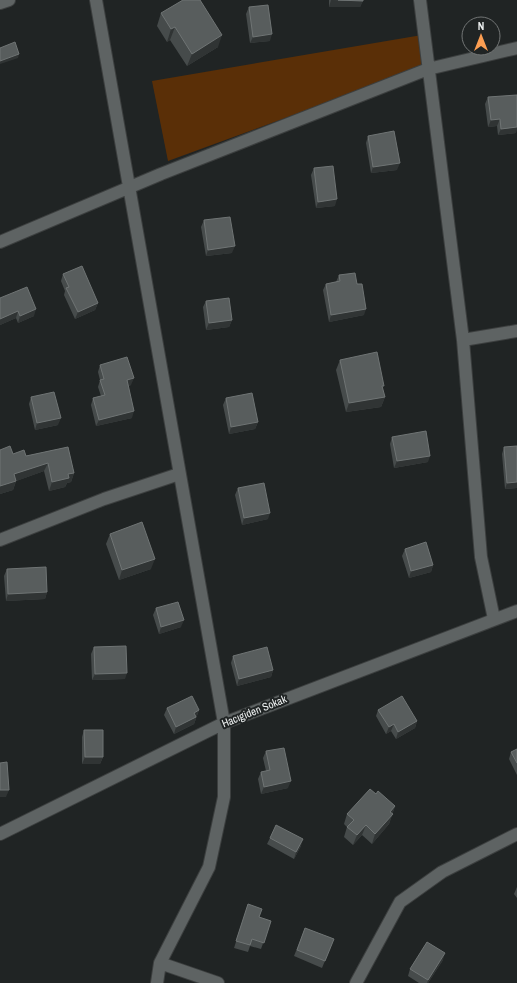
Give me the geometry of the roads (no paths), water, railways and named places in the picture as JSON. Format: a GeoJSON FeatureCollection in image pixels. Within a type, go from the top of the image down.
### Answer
{"type":"FeatureCollection","features":[{"type":"Feature","properties":{"kind":"street"},"geometry":{"type":"LineString","coordinates":[[0,3],[9,0]]}},
{"type":"Feature","properties":{"kind":"street"},"geometry":{"type":"LineString","coordinates":[[96,0],[128,189],[224,723],[224,797],[209,867],[160,963],[157,983]]}},
{"type":"Feature","properties":{"kind":"street"},"geometry":{"type":"LineString","coordinates":[[420,0],[463,340],[481,557],[494,619]]}},
{"type":"Feature","properties":{"kind":"street"},"geometry":{"type":"LineString","coordinates":[[0,242],[161,174],[428,70],[517,48]]}},
{"type":"Feature","properties":{"kind":"street"},"geometry":{"type":"LineString","coordinates":[[463,340],[517,331]]}},
{"type":"Feature","properties":{"kind":"street"},"geometry":{"type":"LineString","coordinates":[[0,540],[104,499],[179,474]]}},
{"type":"Feature","properties":{"kind":"street","name":"Hacıgiden Sokak"},"geometry":{"type":"LineString","coordinates":[[0,834],[224,723],[517,610]]}},
{"type":"Feature","properties":{"kind":"street"},"geometry":{"type":"LineString","coordinates":[[356,983],[400,902],[442,872],[517,834]]}},
{"type":"Feature","properties":{"kind":"street"},"geometry":{"type":"LineString","coordinates":[[160,963],[218,983]]}}]}
